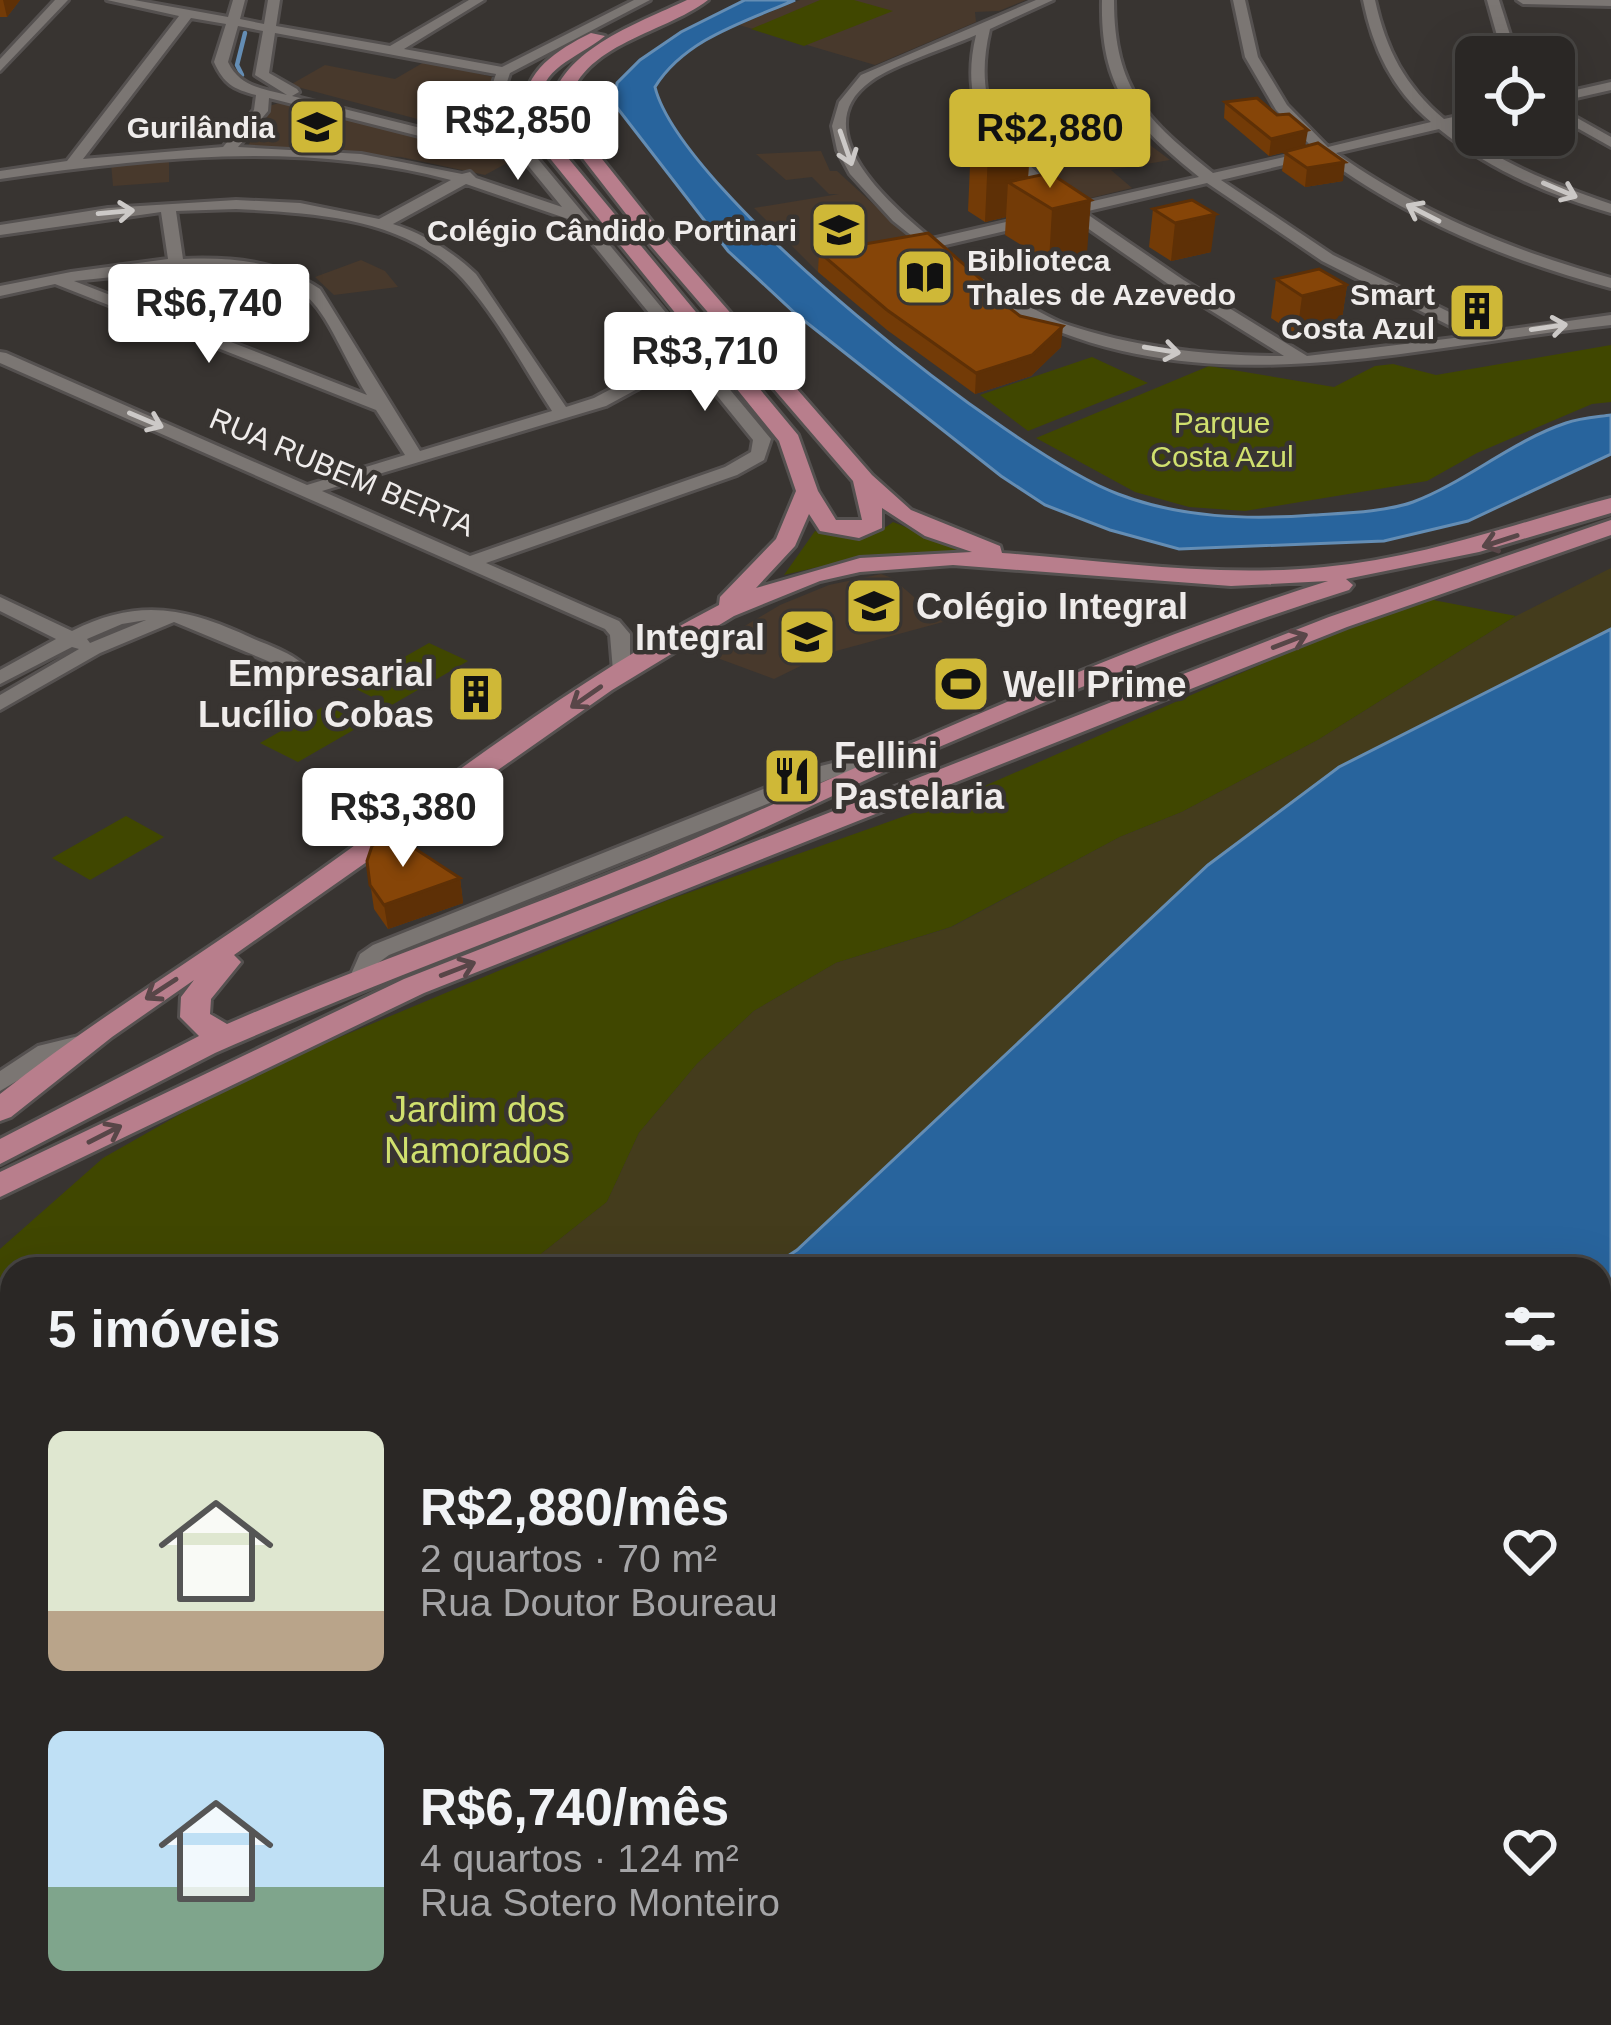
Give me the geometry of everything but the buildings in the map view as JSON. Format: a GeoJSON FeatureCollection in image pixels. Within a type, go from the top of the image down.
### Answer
{"type":"FeatureCollection","features":[{"type":"Feature","properties":{"kind":"main road"},"geometry":{"type":"LineString","coordinates":[[668,0],[587,40],[539,74],[528,94],[528,111],[551,152],[790,440],[807,491],[828,526],[869,528],[875,516],[864,480]]}},
{"type":"Feature","properties":{"kind":"main road"},"geometry":{"type":"LineString","coordinates":[[700,0],[583,64],[558,96],[558,115],[658,242],[864,480],[933,531],[1039,563]]}},
{"type":"Feature","properties":{"kind":"main road"},"geometry":{"type":"LineString","coordinates":[[534,53],[587,40]]}},
{"type":"Feature","properties":{"kind":"main road"},"geometry":{"type":"LineString","coordinates":[[661,315],[702,333]]}},
{"type":"Feature","properties":{"kind":"main road"},"geometry":{"type":"LineString","coordinates":[[721,611],[787,541],[807,491]]}},
{"type":"Feature","properties":{"kind":"main road"},"geometry":{"type":"LineString","coordinates":[[0,1153],[229,1036],[701,846],[917,747],[1239,617],[1611,505]]}},
{"type":"Feature","properties":{"kind":"main road"},"geometry":{"type":"LineString","coordinates":[[0,1186],[414,986],[1338,622],[1611,527]]}},
{"type":"Feature","properties":{"kind":"main road"},"geometry":{"type":"LineString","coordinates":[[0,1111],[83,1043],[269,920],[623,671],[721,611],[810,577],[859,566],[953,560],[1169,576],[1272,578],[1416,562]]}},
{"type":"Feature","properties":{"kind":"main road"},"geometry":{"type":"LineString","coordinates":[[1169,576],[1211,593],[1239,617]]}},
{"type":"Feature","properties":{"kind":"main road"},"geometry":{"type":"LineString","coordinates":[[818,828],[930,762],[1227,643],[1237,635],[1239,617]]}},
{"type":"Feature","properties":{"kind":"main road"},"geometry":{"type":"LineString","coordinates":[[269,920],[196,997],[195,1017],[229,1036],[268,1036],[325,1027]]}},
{"type":"Feature","properties":{"kind":"street"},"geometry":{"type":"LineString","coordinates":[[0,67],[62,0]]}},
{"type":"Feature","properties":{"kind":"street"},"geometry":{"type":"LineString","coordinates":[[113,0],[505,71]]}},
{"type":"Feature","properties":{"kind":"street"},"geometry":{"type":"LineString","coordinates":[[239,0],[222,70],[240,86],[531,160]]}},
{"type":"Feature","properties":{"kind":"street"},"geometry":{"type":"LineString","coordinates":[[274,0],[262,75],[277,87],[463,134],[495,132],[501,124]]}},
{"type":"Feature","properties":{"kind":"street"},"geometry":{"type":"LineString","coordinates":[[393,50],[478,0]]}},
{"type":"Feature","properties":{"kind":"street"},"geometry":{"type":"LineString","coordinates":[[474,561],[731,471],[755,459],[762,440],[501,124],[492,96],[505,71],[644,0]]}},
{"type":"Feature","properties":{"kind":"street"},"geometry":{"type":"LineString","coordinates":[[1047,0],[866,78],[846,95],[839,112],[845,155],[860,179],[991,295],[1086,336],[1189,354],[1304,361],[1611,320]]}},
{"type":"Feature","properties":{"kind":"street"},"geometry":{"type":"LineString","coordinates":[[1108,0],[1112,58],[1128,101],[1143,122],[1209,178],[1301,244],[1356,277],[1484,336]]}},
{"type":"Feature","properties":{"kind":"street"},"geometry":{"type":"LineString","coordinates":[[1238,0],[1247,54],[1260,79],[1325,152],[1377,190],[1431,218],[1536,261],[1611,283]]}},
{"type":"Feature","properties":{"kind":"street"},"geometry":{"type":"LineString","coordinates":[[1369,0],[1370,27],[1391,70],[1440,124],[1526,176],[1611,209]]}},
{"type":"Feature","properties":{"kind":"street"},"geometry":{"type":"LineString","coordinates":[[1493,0],[1504,36]]}},
{"type":"Feature","properties":{"kind":"street"},"geometry":{"type":"LineString","coordinates":[[1523,0],[1611,2]]}},
{"type":"Feature","properties":{"kind":"street"},"geometry":{"type":"LineString","coordinates":[[71,165],[188,14]]}},
{"type":"Feature","properties":{"kind":"street"},"geometry":{"type":"LineString","coordinates":[[984,28],[975,71],[984,119],[1016,164],[1073,210],[1304,361]]}},
{"type":"Feature","properties":{"kind":"street"},"geometry":{"type":"LineString","coordinates":[[1575,94],[1611,86]]}},
{"type":"Feature","properties":{"kind":"street"},"geometry":{"type":"LineString","coordinates":[[228,150],[261,111],[263,95]]}},
{"type":"Feature","properties":{"kind":"street"},"geometry":{"type":"LineString","coordinates":[[930,244],[1455,121]]}},
{"type":"Feature","properties":{"kind":"street"},"geometry":{"type":"LineString","coordinates":[[1575,122],[1611,143]]}},
{"type":"Feature","properties":{"kind":"street"},"geometry":{"type":"LineString","coordinates":[[0,175],[228,150],[364,156],[470,176],[580,219]]}},
{"type":"Feature","properties":{"kind":"street"},"geometry":{"type":"LineString","coordinates":[[382,224],[470,176]]}},
{"type":"Feature","properties":{"kind":"street"},"geometry":{"type":"LineString","coordinates":[[0,230],[169,208],[285,206],[382,224],[442,252],[466,273],[562,414]]}},
{"type":"Feature","properties":{"kind":"street"},"geometry":{"type":"LineString","coordinates":[[169,208],[176,264]]}},
{"type":"Feature","properties":{"kind":"street"},"geometry":{"type":"LineString","coordinates":[[0,291],[56,278],[176,264],[253,266],[311,288],[415,457]]}},
{"type":"Feature","properties":{"kind":"street"},"geometry":{"type":"LineString","coordinates":[[56,278],[381,406]]}},
{"type":"Feature","properties":{"kind":"street"},"geometry":{"type":"LineString","coordinates":[[308,490],[562,414],[615,395],[689,354]]}},
{"type":"Feature","properties":{"kind":"street","name":"RUA RUBEM BERTA"},"geometry":{"type":"LineString","coordinates":[[0,357],[612,625],[620,634],[623,671]]}},
{"type":"Feature","properties":{"kind":"street"},"geometry":{"type":"LineString","coordinates":[[0,603],[94,649]]}},
{"type":"Feature","properties":{"kind":"street"},"geometry":{"type":"LineString","coordinates":[[0,678],[128,613],[181,614],[294,665]]}},
{"type":"Feature","properties":{"kind":"street"},"geometry":{"type":"LineString","coordinates":[[0,704],[94,649],[181,614]]}},
{"type":"Feature","properties":{"kind":"street"},"geometry":{"type":"LineString","coordinates":[[0,1083],[47,1052],[83,1043]]}},
{"type":"Feature","properties":{"kind":"shaded area"},"geometry":{"type":"Polygon","coordinates":[[[800,0],[1026,0],[999,11],[975,12],[976,22],[875,65],[739,25],[800,0]]]}},
{"type":"Feature","properties":{"kind":"shaded area"},"geometry":{"type":"Polygon","coordinates":[[[426,61],[497,78],[483,99],[491,126],[466,132],[290,85],[325,65],[395,79],[426,61]]]}},
{"type":"Feature","properties":{"kind":"shaded area","name":"Gurilândia"},"geometry":{"type":"Polygon","coordinates":[[[279,103],[511,161],[485,175],[401,157],[247,148],[269,106],[279,103]]]}},
{"type":"Feature","properties":{"kind":"shaded area"},"geometry":{"type":"Polygon","coordinates":[[[1150,145],[1170,160],[1111,170],[1132,188],[1074,202],[1030,164],[1150,145]]]}},
{"type":"Feature","properties":{"kind":"shaded area","name":"Colégio Cândido Portinari"},"geometry":{"type":"Polygon","coordinates":[[[821,151],[830,171],[837,171],[927,253],[818,272],[754,208],[839,194],[829,194],[812,177],[786,180],[756,154],[821,151]]]}},
{"type":"Feature","properties":{"kind":"shaded area"},"geometry":{"type":"Polygon","coordinates":[[[169,159],[169,182],[113,186],[111,163],[169,159]]]}},
{"type":"Feature","properties":{"kind":"shaded area"},"geometry":{"type":"Polygon","coordinates":[[[361,260],[385,271],[398,287],[334,295],[315,277],[361,260]]]}},
{"type":"Feature","properties":{"kind":"shaded area","name":"Integral"},"geometry":{"type":"Polygon","coordinates":[[[881,574],[943,622],[825,654],[774,679],[701,652],[780,605],[829,585],[881,574]]]}},
{"type":"Feature","properties":{"kind":"green space"},"geometry":{"type":"Polygon","coordinates":[[[820,0],[854,0],[893,11],[804,46],[751,29],[820,0]]]}},
{"type":"Feature","properties":{"kind":"green space","name":"Parque Costa Azul"},"geometry":{"type":"Polygon","coordinates":[[[1611,345],[1611,402],[1592,404],[1477,453],[1427,481],[1245,511],[1189,507],[1135,492],[1036,438],[1209,366],[1334,387],[1375,366],[1393,364],[1436,375],[1611,345]]]}},
{"type":"Feature","properties":{"kind":"green space"},"geometry":{"type":"Polygon","coordinates":[[[1092,357],[1148,383],[1028,431],[980,395],[1092,357]]]}},
{"type":"Feature","properties":{"kind":"green space"},"geometry":{"type":"Polygon","coordinates":[[[893,522],[969,552],[869,555],[784,575],[815,531],[856,537],[893,522]]]}},
{"type":"Feature","properties":{"kind":"green space","name":"Jardim dos Namorados"},"geometry":{"type":"Polygon","coordinates":[[[1433,600],[1516,616],[1318,740],[1182,812],[1120,837],[951,927],[836,963],[754,1011],[697,1064],[639,1133],[607,1202],[537,1257],[0,1257],[0,1249],[103,1158],[247,1076],[668,900],[964,795],[1378,613],[1433,600]]]}},
{"type":"Feature","properties":{"kind":"green space"},"geometry":{"type":"Polygon","coordinates":[[[429,643],[468,661],[390,706],[352,687],[429,643]]]}},
{"type":"Feature","properties":{"kind":"green space"},"geometry":{"type":"Polygon","coordinates":[[[326,705],[364,724],[298,762],[260,743],[326,705]]]}},
{"type":"Feature","properties":{"kind":"green space"},"geometry":{"type":"Polygon","coordinates":[[[126,816],[164,837],[90,880],[52,858],[126,816]]]}},
{"type":"Feature","properties":{"kind":"sand"},"geometry":{"type":"Polygon","coordinates":[[[1611,568],[1611,629],[1339,767],[1208,865],[786,1257],[537,1257],[607,1202],[639,1133],[697,1064],[754,1011],[836,963],[952,927],[1120,837],[1182,812],[1318,740],[1516,616],[1611,568]]]}},
{"type":"Feature","properties":{"kind":"water"},"geometry":{"type":"Polygon","coordinates":[[[745,0],[795,0],[717,34],[668,70],[655,87],[678,133],[724,190],[857,316],[932,376],[1069,470],[1118,494],[1166,508],[1239,517],[1289,517],[1377,510],[1413,502],[1527,440],[1583,419],[1611,415],[1611,454],[1468,521],[1384,541],[1179,549],[1045,505],[1001,476],[797,315],[728,251],[615,105],[617,83],[640,60],[681,32],[745,0]]]}},
{"type":"Feature","properties":{"kind":"water"},"geometry":{"type":"Polygon","coordinates":[[[1611,629],[1611,1257],[786,1257],[1208,865],[1339,767],[1611,629]]]}},
{"type":"Feature","properties":{"kind":"waterway"},"geometry":{"type":"LineString","coordinates":[[242,75],[237,65],[245,33]]}},
{"type":"Feature","properties":{"kind":"place","name":"Gurilândia"},"geometry":{"type":"Point","coordinates":[317,127]}},
{"type":"Feature","properties":{"kind":"place","name":"Colégio Cândido Portinari"},"geometry":{"type":"Point","coordinates":[839,230]}},
{"type":"Feature","properties":{"kind":"place","name":"Biblioteca Thales de Azevedo"},"geometry":{"type":"Point","coordinates":[925,277]}},
{"type":"Feature","properties":{"kind":"place","name":"Smart Costa Azul"},"geometry":{"type":"Point","coordinates":[1477,311]}},
{"type":"Feature","properties":{"kind":"place","name":"Colégio Integral"},"geometry":{"type":"Point","coordinates":[874,606]}},
{"type":"Feature","properties":{"kind":"place","name":"Integral"},"geometry":{"type":"Point","coordinates":[807,637]}},
{"type":"Feature","properties":{"kind":"place","name":"Well Prime"},"geometry":{"type":"Point","coordinates":[961,684]}},
{"type":"Feature","properties":{"kind":"place","name":"Empresarial Lucílio Cobas"},"geometry":{"type":"Point","coordinates":[476,694]}},
{"type":"Feature","properties":{"kind":"place","name":"Fellini Pastelaria"},"geometry":{"type":"Point","coordinates":[792,776]}}]}
